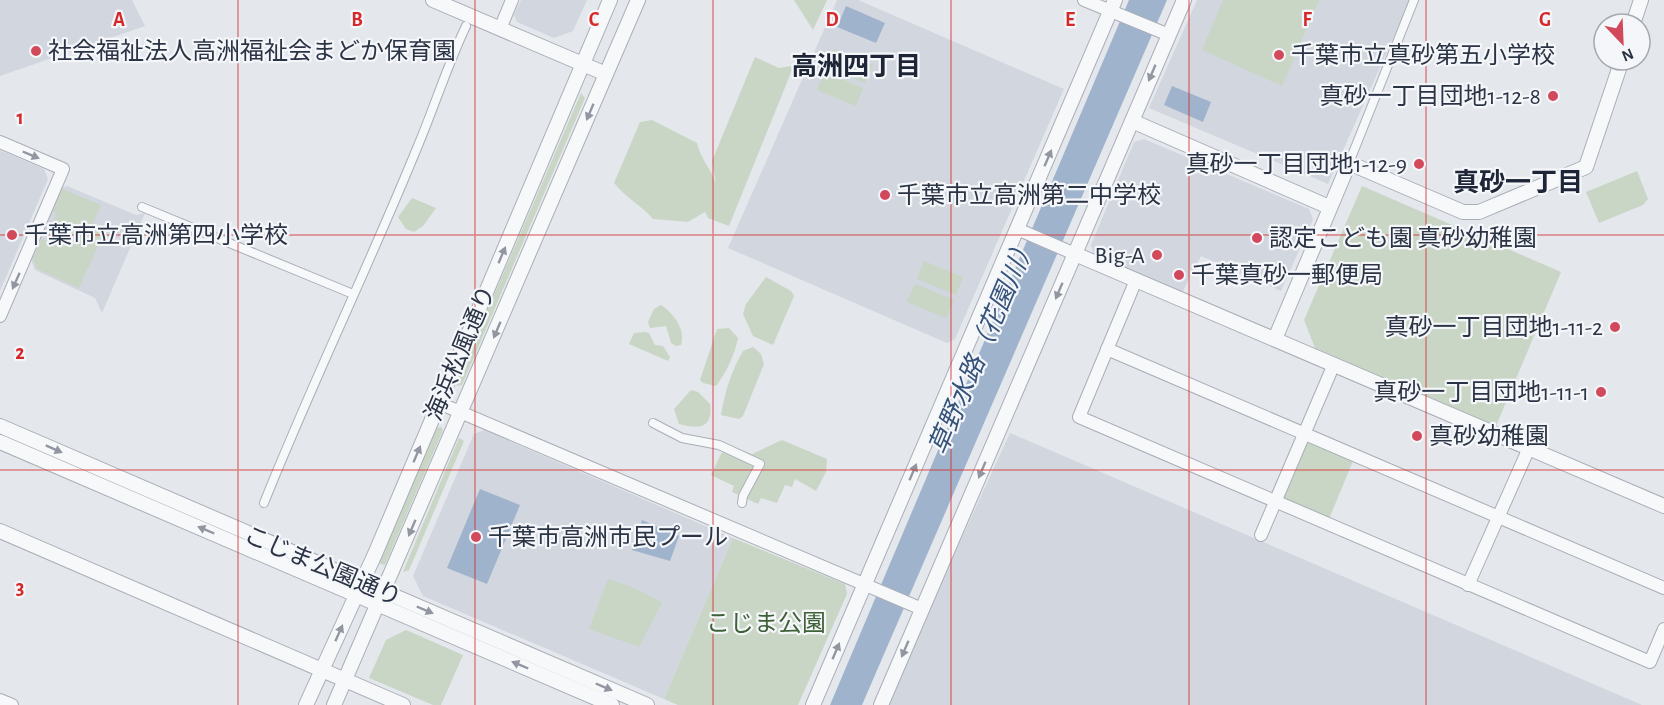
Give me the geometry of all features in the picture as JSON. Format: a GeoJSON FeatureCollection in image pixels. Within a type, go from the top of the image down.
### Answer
{"type":"FeatureCollection","features":[{"type":"Feature","properties":{"kind":"street"},"geometry":{"type":"LineString","coordinates":[[433,0],[606,74]]}},
{"type":"Feature","properties":{"kind":"street"},"geometry":{"type":"LineString","coordinates":[[500,28],[512,0]]}},
{"type":"Feature","properties":{"kind":"street","name":"海浜松風通り"},"geometry":{"type":"LineString","coordinates":[[306,705],[359,589],[610,0]]}},
{"type":"Feature","properties":{"kind":"street","name":"海浜松風通り"},"geometry":{"type":"LineString","coordinates":[[334,705],[638,0]]}},
{"type":"Feature","properties":{"kind":"street"},"geometry":{"type":"LineString","coordinates":[[1084,0],[1113,5],[1168,35]]}},
{"type":"Feature","properties":{"kind":"street"},"geometry":{"type":"LineString","coordinates":[[881,705],[1184,0]]}},
{"type":"Feature","properties":{"kind":"street"},"geometry":{"type":"LineString","coordinates":[[1275,339],[1414,0]]}},
{"type":"Feature","properties":{"kind":"street"},"geometry":{"type":"LineString","coordinates":[[813,705],[1113,5]]}},
{"type":"Feature","properties":{"kind":"street"},"geometry":{"type":"LineString","coordinates":[[264,503],[307,395],[418,147],[444,73],[466,26]]}},
{"type":"Feature","properties":{"kind":"street"},"geometry":{"type":"LineString","coordinates":[[1349,163],[1463,212],[1479,212],[1586,167],[1618,72]]}},
{"type":"Feature","properties":{"kind":"street"},"geometry":{"type":"LineString","coordinates":[[1132,121],[1329,207]]}},
{"type":"Feature","properties":{"kind":"street"},"geometry":{"type":"LineString","coordinates":[[0,142],[63,169],[0,316]]}},
{"type":"Feature","properties":{"kind":"street"},"geometry":{"type":"LineString","coordinates":[[142,207],[353,294]]}},
{"type":"Feature","properties":{"kind":"street"},"geometry":{"type":"LineString","coordinates":[[1017,229],[1664,506]]}},
{"type":"Feature","properties":{"kind":"street"},"geometry":{"type":"LineString","coordinates":[[1136,280],[1078,417],[1650,662],[1664,629]]}},
{"type":"Feature","properties":{"kind":"street"},"geometry":{"type":"LineString","coordinates":[[1107,349],[1664,588]]}},
{"type":"Feature","properties":{"kind":"street"},"geometry":{"type":"LineString","coordinates":[[1261,535],[1334,364]]}},
{"type":"Feature","properties":{"kind":"street"},"geometry":{"type":"LineString","coordinates":[[439,403],[922,609]]}},
{"type":"Feature","properties":{"kind":"street"},"geometry":{"type":"LineString","coordinates":[[653,423],[682,438],[719,445],[760,464],[742,496],[742,502]]}},
{"type":"Feature","properties":{"kind":"street","name":"こじま公園通り"},"geometry":{"type":"LineString","coordinates":[[0,426],[359,589]]}},
{"type":"Feature","properties":{"kind":"street","name":"こじま公園通り"},"geometry":{"type":"LineString","coordinates":[[0,442],[647,705]]}},
{"type":"Feature","properties":{"kind":"street"},"geometry":{"type":"LineString","coordinates":[[1468,585],[1529,448]]}},
{"type":"Feature","properties":{"kind":"street"},"geometry":{"type":"LineString","coordinates":[[0,531],[403,705]]}},
{"type":"Feature","properties":{"kind":"street","name":"こじま公園通り"},"geometry":{"type":"LineString","coordinates":[[382,598],[612,705]]}},
{"type":"Feature","properties":{"kind":"street"},"geometry":{"type":"LineString","coordinates":[[0,700],[12,705]]}},
{"type":"Feature","properties":{"kind":"shaded area","name":"社会福祉法人高洲福祉会まどか保育園"},"geometry":{"type":"Polygon","coordinates":[[[0,0],[132,0],[145,26],[0,76],[0,0]]]}},
{"type":"Feature","properties":{"kind":"shaded area"},"geometry":{"type":"Polygon","coordinates":[[[521,0],[587,0],[573,31],[554,38],[517,22],[514,15],[521,0]]]}},
{"type":"Feature","properties":{"kind":"shaded area","name":"千葉市立高洲第二中学校"},"geometry":{"type":"Polygon","coordinates":[[[837,0],[858,0],[1064,89],[955,339],[947,343],[728,248],[837,0]]]}},
{"type":"Feature","properties":{"kind":"shaded area","name":"千葉市立真砂第五小学校"},"geometry":{"type":"Polygon","coordinates":[[[1197,0],[1410,0],[1328,184],[1149,108],[1197,0]]]}},
{"type":"Feature","properties":{"kind":"shaded area"},"geometry":{"type":"Polygon","coordinates":[[[1144,139],[1309,209],[1313,219],[1281,291],[1201,256],[1182,293],[1094,255],[1091,245],[1134,142],[1144,139]]]}},
{"type":"Feature","properties":{"kind":"shaded area","name":"千葉市立高洲第四小学校"},"geometry":{"type":"Polygon","coordinates":[[[0,150],[44,169],[48,179],[0,291],[0,150]]]}},
{"type":"Feature","properties":{"kind":"shaded area"},"geometry":{"type":"Polygon","coordinates":[[[67,186],[136,215],[145,213],[102,313],[95,298],[35,270],[30,257],[61,188],[67,186]]]}},
{"type":"Feature","properties":{"kind":"shaded area"},"geometry":{"type":"Polygon","coordinates":[[[484,430],[733,538],[664,699],[423,596],[413,576],[474,434],[484,430]]]}},
{"type":"Feature","properties":{"kind":"shaded area"},"geometry":{"type":"Polygon","coordinates":[[[1010,433],[1642,705],[889,705],[940,585],[1010,433]]]}},
{"type":"Feature","properties":{"kind":"green space"},"geometry":{"type":"Polygon","coordinates":[[[794,0],[827,0],[813,30],[794,0]]]}},
{"type":"Feature","properties":{"kind":"green space"},"geometry":{"type":"Polygon","coordinates":[[[1223,0],[1319,0],[1282,86],[1202,50],[1223,0]]]}},
{"type":"Feature","properties":{"kind":"green space"},"geometry":{"type":"Polygon","coordinates":[[[834,49],[873,65],[865,83],[826,67],[834,49]]]}},
{"type":"Feature","properties":{"kind":"green space"},"geometry":{"type":"Polygon","coordinates":[[[755,57],[779,68],[791,66],[792,70],[729,226],[708,218],[705,212],[688,222],[653,219],[614,183],[640,122],[652,120],[697,143],[716,184],[712,161],[755,57]]]}},
{"type":"Feature","properties":{"kind":"green space"},"geometry":{"type":"Polygon","coordinates":[[[824,72],[863,88],[856,106],[817,90],[824,72]]]}},
{"type":"Feature","properties":{"kind":"green space"},"geometry":{"type":"Polygon","coordinates":[[[581,93],[585,98],[462,385],[457,386],[456,383],[581,93]]]}},
{"type":"Feature","properties":{"kind":"green space"},"geometry":{"type":"Polygon","coordinates":[[[1637,171],[1648,199],[1643,205],[1599,223],[1586,192],[1637,171]]]}},
{"type":"Feature","properties":{"kind":"green space"},"geometry":{"type":"Polygon","coordinates":[[[1362,186],[1561,272],[1496,426],[1315,348],[1304,320],[1362,186]]]}},
{"type":"Feature","properties":{"kind":"green space"},"geometry":{"type":"Polygon","coordinates":[[[62,189],[101,205],[92,225],[105,230],[79,288],[37,269],[33,259],[41,239],[46,240],[56,215],[52,209],[62,189]]]}},
{"type":"Feature","properties":{"kind":"green space"},"geometry":{"type":"Polygon","coordinates":[[[412,198],[436,208],[423,226],[414,232],[406,229],[398,217],[412,198]]]}},
{"type":"Feature","properties":{"kind":"green space"},"geometry":{"type":"Polygon","coordinates":[[[924,261],[963,277],[956,295],[917,279],[924,261]]]}},
{"type":"Feature","properties":{"kind":"green space"},"geometry":{"type":"Polygon","coordinates":[[[766,277],[791,291],[794,296],[773,345],[753,336],[743,314],[746,304],[766,277]]]}},
{"type":"Feature","properties":{"kind":"green space"},"geometry":{"type":"Polygon","coordinates":[[[915,284],[954,300],[946,318],[907,302],[915,284]]]}},
{"type":"Feature","properties":{"kind":"green space"},"geometry":{"type":"Polygon","coordinates":[[[661,305],[670,312],[680,327],[681,345],[676,346],[671,343],[666,326],[650,328],[648,322],[654,309],[661,305]]]}},
{"type":"Feature","properties":{"kind":"green space"},"geometry":{"type":"Polygon","coordinates":[[[729,328],[738,338],[730,363],[716,386],[703,383],[700,380],[717,329],[729,328]]]}},
{"type":"Feature","properties":{"kind":"green space"},"geometry":{"type":"Polygon","coordinates":[[[634,333],[649,333],[655,345],[663,346],[670,357],[668,361],[629,344],[634,333]]]}},
{"type":"Feature","properties":{"kind":"green space"},"geometry":{"type":"Polygon","coordinates":[[[753,347],[761,354],[764,364],[743,416],[739,419],[721,415],[735,366],[743,351],[753,347]]]}},
{"type":"Feature","properties":{"kind":"green space"},"geometry":{"type":"Polygon","coordinates":[[[691,390],[698,392],[710,404],[707,423],[693,427],[679,424],[674,409],[691,390]]]}},
{"type":"Feature","properties":{"kind":"green space"},"geometry":{"type":"Polygon","coordinates":[[[441,427],[443,430],[385,565],[378,563],[436,428],[441,427]]]}},
{"type":"Feature","properties":{"kind":"green space"},"geometry":{"type":"Polygon","coordinates":[[[459,438],[464,441],[409,570],[403,572],[459,438]]]}},
{"type":"Feature","properties":{"kind":"green space"},"geometry":{"type":"Polygon","coordinates":[[[782,440],[827,459],[826,472],[816,491],[795,479],[792,487],[785,485],[777,503],[761,498],[758,504],[732,492],[734,486],[711,475],[721,454],[731,446],[752,454],[782,440]]]}},
{"type":"Feature","properties":{"kind":"green space"},"geometry":{"type":"Polygon","coordinates":[[[1309,443],[1353,461],[1329,519],[1286,501],[1283,496],[1305,444],[1309,443]]]}},
{"type":"Feature","properties":{"kind":"green space","name":"こじま公園"},"geometry":{"type":"Polygon","coordinates":[[[733,538],[845,584],[847,594],[798,705],[678,705],[664,699],[733,538]]]}},
{"type":"Feature","properties":{"kind":"green space"},"geometry":{"type":"Polygon","coordinates":[[[608,579],[632,587],[662,602],[639,647],[589,629],[608,579]]]}},
{"type":"Feature","properties":{"kind":"green space"},"geometry":{"type":"Polygon","coordinates":[[[406,630],[463,655],[441,705],[433,705],[369,678],[386,640],[406,630]]]}},
{"type":"Feature","properties":{"kind":"water"},"geometry":{"type":"Polygon","coordinates":[[[1129,0],[1167,0],[862,705],[830,705],[1129,0]]]}},
{"type":"Feature","properties":{"kind":"water"},"geometry":{"type":"Polygon","coordinates":[[[846,6],[885,23],[876,43],[837,27],[846,6]]]}},
{"type":"Feature","properties":{"kind":"water"},"geometry":{"type":"Polygon","coordinates":[[[1172,86],[1211,102],[1203,122],[1164,105],[1172,86]]]}},
{"type":"Feature","properties":{"kind":"water"},"geometry":{"type":"Polygon","coordinates":[[[480,489],[520,505],[487,584],[447,568],[480,489]]]}},
{"type":"Feature","properties":{"kind":"water"},"geometry":{"type":"Polygon","coordinates":[[[642,520],[679,536],[670,561],[632,550],[642,520]]]}},
{"type":"Feature","properties":{"kind":"place","name":"社会福祉法人高洲福祉会まどか保育園"},"geometry":{"type":"Point","coordinates":[36,51]}},
{"type":"Feature","properties":{"kind":"place","name":"千葉市立真砂第五小学校"},"geometry":{"type":"Point","coordinates":[1279,55]}},
{"type":"Feature","properties":{"kind":"place","name":"真砂一丁目団地1-12-8"},"geometry":{"type":"Point","coordinates":[1553,96]}},
{"type":"Feature","properties":{"kind":"place","name":"真砂一丁目団地1-12-9"},"geometry":{"type":"Point","coordinates":[1419,164]}},
{"type":"Feature","properties":{"kind":"place","name":"千葉市立高洲第二中学校"},"geometry":{"type":"Point","coordinates":[885,195]}},
{"type":"Feature","properties":{"kind":"place","name":"千葉市立高洲第四小学校"},"geometry":{"type":"Point","coordinates":[12,235]}},
{"type":"Feature","properties":{"kind":"place","name":"認定こども園 真砂幼稚園"},"geometry":{"type":"Point","coordinates":[1257,238]}},
{"type":"Feature","properties":{"kind":"place","name":"Big-A"},"geometry":{"type":"Point","coordinates":[1157,255]}},
{"type":"Feature","properties":{"kind":"place","name":"千葉真砂一郵便局"},"geometry":{"type":"Point","coordinates":[1179,275]}},
{"type":"Feature","properties":{"kind":"place","name":"真砂一丁目団地1-11-2"},"geometry":{"type":"Point","coordinates":[1615,327]}},
{"type":"Feature","properties":{"kind":"place","name":"真砂一丁目団地1-11-1"},"geometry":{"type":"Point","coordinates":[1601,392]}},
{"type":"Feature","properties":{"kind":"place","name":"真砂幼稚園"},"geometry":{"type":"Point","coordinates":[1417,436]}},
{"type":"Feature","properties":{"kind":"place","name":"千葉市高洲市民プール"},"geometry":{"type":"Point","coordinates":[476,537]}},
{"type":"Feature","properties":{"kind":"district","name":"高洲四丁目"},"geometry":{"type":"Point","coordinates":[856,66]}},
{"type":"Feature","properties":{"kind":"district","name":"真砂一丁目"},"geometry":{"type":"Point","coordinates":[1518,182]}},
{"type":"Feature","properties":{"kind":"water label","name":"草野水路（花園川）"},"geometry":{"type":"Point","coordinates":[982,345]}}]}
